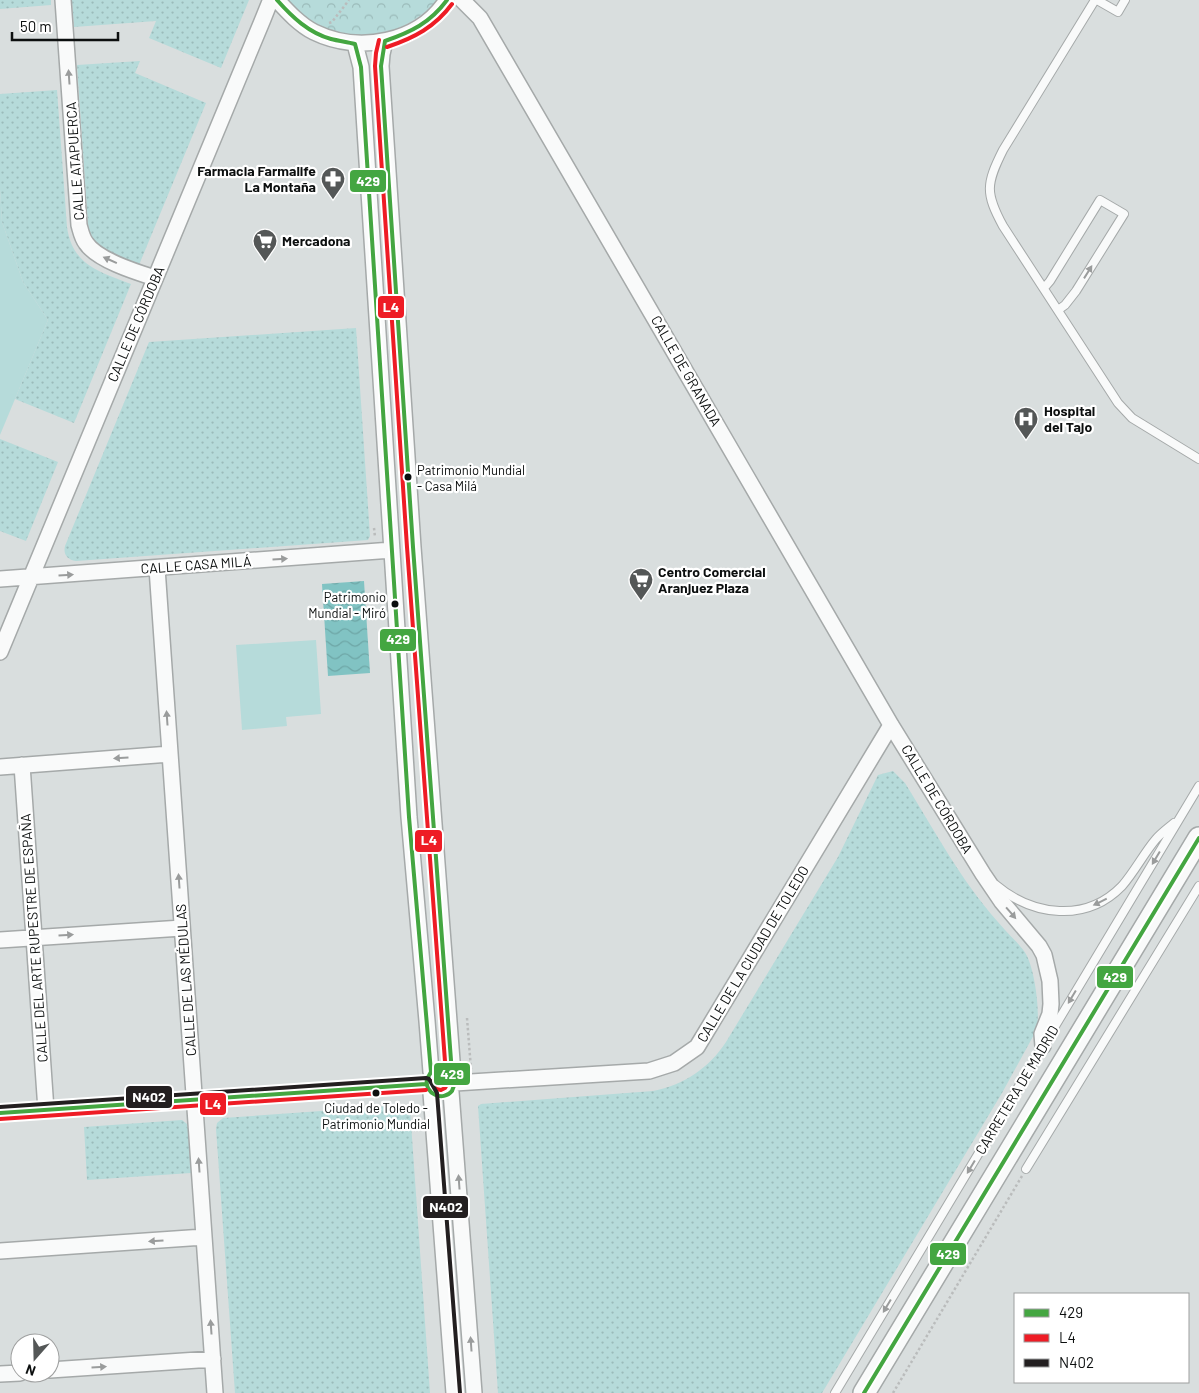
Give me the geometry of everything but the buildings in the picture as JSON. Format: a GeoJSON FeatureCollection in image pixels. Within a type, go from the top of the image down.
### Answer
{"type":"FeatureCollection","features":[{"type":"Feature","properties":{"kind":"main road"},"geometry":{"type":"LineString","coordinates":[[864,1393],[1199,838]]}},
{"type":"Feature","properties":{"kind":"street","name":"CALLE ATAPUERCA"},"geometry":{"type":"LineString","coordinates":[[63,0],[79,225],[82,236],[87,245],[104,258],[155,278]]}},
{"type":"Feature","properties":{"kind":"street","name":"CALLE DE CÓRDOBA"},"geometry":{"type":"LineString","coordinates":[[0,652],[262,19],[269,4],[276,0]]}},
{"type":"Feature","properties":{"kind":"street"},"geometry":{"type":"LineString","coordinates":[[276,0],[290,15],[312,32],[331,39],[354,44],[385,41],[408,34],[423,26],[441,10],[447,0]]}},
{"type":"Feature","properties":{"kind":"street","name":"CALLE DE GRANADA"},"geometry":{"type":"LineString","coordinates":[[462,0],[480,18],[892,725]]}},
{"type":"Feature","properties":{"kind":"street"},"geometry":{"type":"LineString","coordinates":[[385,41],[381,66],[413,547],[452,1061],[474,1393]]}},
{"type":"Feature","properties":{"kind":"street"},"geometry":{"type":"LineString","coordinates":[[354,44],[361,67],[409,817],[427,1020],[429,1083],[454,1393]]}},
{"type":"Feature","properties":{"kind":"street","name":"CALLE CASA MILÁ"},"geometry":{"type":"LineString","coordinates":[[0,579],[392,550]]}},
{"type":"Feature","properties":{"kind":"street","name":"CALLE DE LAS MÉDULAS"},"geometry":{"type":"LineString","coordinates":[[157,568],[215,1393]]}},
{"type":"Feature","properties":{"kind":"street","name":"CALLE DE CÓRDOBA"},"geometry":{"type":"LineString","coordinates":[[892,725],[983,874],[1002,902],[1039,946],[1044,955],[1050,980],[1051,1004],[1050,1014],[1042,1034],[1043,1046]]}},
{"type":"Feature","properties":{"kind":"street","name":"CALLE DE LA CIUDAD DE TOLEDO"},"geometry":{"type":"LineString","coordinates":[[453,1083],[649,1071],[674,1063],[697,1047],[892,725]]}},
{"type":"Feature","properties":{"kind":"street"},"geometry":{"type":"LineString","coordinates":[[0,767],[170,754]]}},
{"type":"Feature","properties":{"kind":"street","name":"CALLE DEL ARTE RUPESTRE DE ESPAÑA"},"geometry":{"type":"LineString","coordinates":[[22,765],[46,1110]]}},
{"type":"Feature","properties":{"kind":"street"},"geometry":{"type":"LineString","coordinates":[[0,940],[182,928]]}},
{"type":"Feature","properties":{"kind":"street"},"geometry":{"type":"LineString","coordinates":[[429,1083],[439,1068],[448,1071],[453,1083]]}},
{"type":"Feature","properties":{"kind":"street"},"geometry":{"type":"LineString","coordinates":[[429,1083],[434,1096],[443,1097],[453,1083]]}},
{"type":"Feature","properties":{"kind":"street"},"geometry":{"type":"LineString","coordinates":[[0,1113],[429,1083]]}},
{"type":"Feature","properties":{"kind":"street"},"geometry":{"type":"LineString","coordinates":[[0,1252],[204,1237]]}},
{"type":"Feature","properties":{"kind":"street"},"geometry":{"type":"LineString","coordinates":[[60,1369],[213,1359]]}},
{"type":"Feature","properties":{"kind":"lane"},"geometry":{"type":"LineString","coordinates":[[1125,0],[1118,12],[1096,0],[1003,150],[993,170],[989,189],[994,210],[1118,403],[1132,418],[1199,459]]}},
{"type":"Feature","properties":{"kind":"lane"},"geometry":{"type":"LineString","coordinates":[[1044,288],[1100,200],[1124,214],[1076,291],[1066,305],[1058,310]]}},
{"type":"Feature","properties":{"kind":"lane","name":"CARRETERA DE MADRID"},"geometry":{"type":"LineString","coordinates":[[835,1393],[1199,786]]}},
{"type":"Feature","properties":{"kind":"lane","name":"CALLE DE CÓRDOBA"},"geometry":{"type":"LineString","coordinates":[[983,874],[1006,893],[1027,904],[1051,911],[1079,910],[1106,899],[1124,884],[1156,838],[1181,817]]}},
{"type":"Feature","properties":{"kind":"lane"},"geometry":{"type":"LineString","coordinates":[[1026,1169],[1199,886]]}},
{"type":"Feature","properties":{"kind":"path"},"geometry":{"type":"LineString","coordinates":[[374,528],[375,542]]}},
{"type":"Feature","properties":{"kind":"path"},"geometry":{"type":"LineString","coordinates":[[467,1018],[471,1069],[478,1070]]}},
{"type":"Feature","properties":{"kind":"path"},"geometry":{"type":"LineString","coordinates":[[893,1393],[1026,1169]]}},
{"type":"Feature","properties":{"kind":"green space"},"geometry":{"type":"Polygon","coordinates":[[[0,0],[51,0],[51,5],[0,9],[0,0]]]}},
{"type":"Feature","properties":{"kind":"green space"},"geometry":{"type":"Polygon","coordinates":[[[72,0],[249,0],[221,68],[149,38],[156,21],[74,27],[72,0]]]}},
{"type":"Feature","properties":{"kind":"green space"},"geometry":{"type":"Polygon","coordinates":[[[286,0],[438,0],[426,12],[397,29],[381,34],[364,36],[332,32],[316,25],[286,0]]]}},
{"type":"Feature","properties":{"kind":"green space"},"geometry":{"type":"Polygon","coordinates":[[[140,61],[135,73],[206,103],[139,265],[101,247],[95,241],[88,224],[77,65],[140,61]]]}},
{"type":"Feature","properties":{"kind":"green space"},"geometry":{"type":"Polygon","coordinates":[[[57,90],[67,227],[70,240],[81,259],[89,265],[98,271],[131,284],[74,423],[15,399],[48,320],[23,282],[2,222],[0,189],[0,94],[57,90]]]}},
{"type":"Feature","properties":{"kind":"green space"},"geometry":{"type":"Polygon","coordinates":[[[0,189],[2,222],[23,282],[48,320],[0,435],[0,189]]]}},
{"type":"Feature","properties":{"kind":"green space"},"geometry":{"type":"Polygon","coordinates":[[[356,328],[370,536],[368,540],[76,561],[66,556],[65,546],[149,342],[356,328]]]}},
{"type":"Feature","properties":{"kind":"green space"},"geometry":{"type":"Polygon","coordinates":[[[0,439],[58,462],[26,541],[0,531],[0,439]]]}},
{"type":"Feature","properties":{"kind":"green space"},"geometry":{"type":"Polygon","coordinates":[[[316,640],[321,714],[286,717],[287,726],[242,730],[236,645],[316,640]]]}},
{"type":"Feature","properties":{"kind":"green space"},"geometry":{"type":"Polygon","coordinates":[[[893,771],[905,783],[966,882],[1025,952],[1035,983],[1037,1024],[1036,1031],[1002,1093],[822,1393],[498,1393],[478,1106],[481,1104],[653,1091],[685,1080],[704,1067],[726,1042],[838,857],[878,775],[893,771]]]}},
{"type":"Feature","properties":{"kind":"green space"},"geometry":{"type":"Polygon","coordinates":[[[406,1105],[410,1109],[430,1393],[235,1393],[217,1123],[223,1118],[406,1105]]]}},
{"type":"Feature","properties":{"kind":"green space"},"geometry":{"type":"Polygon","coordinates":[[[182,1120],[187,1124],[188,1128],[191,1173],[87,1180],[84,1127],[182,1120]]]}},
{"type":"Feature","properties":{"kind":"water"},"geometry":{"type":"Polygon","coordinates":[[[364,581],[370,673],[328,676],[322,584],[364,581]]]}},
{"type":"Feature","properties":{"kind":"transit line","name":"429"},"geometry":{"type":"LineString","coordinates":[[277,0],[295,18],[315,33],[331,39],[355,44],[361,67],[409,817],[431,1072],[427,1079],[427,1084],[428,1089],[439,1096],[444,1096],[452,1091],[455,1083],[452,1074],[413,547],[381,66],[385,41],[427,21],[447,0]]}},
{"type":"Feature","properties":{"kind":"transit line","name":"L4"},"geometry":{"type":"LineString","coordinates":[[387,47],[423,31],[452,4]]}},
{"type":"Feature","properties":{"kind":"transit line","name":"L4"},"geometry":{"type":"LineString","coordinates":[[379,40],[375,66],[407,547],[448,1083],[441,1090],[436,1089],[432,1081]]}},
{"type":"Feature","properties":{"kind":"transit line","name":"429"},"geometry":{"type":"LineString","coordinates":[[864,1393],[1199,838]]}},
{"type":"Feature","properties":{"kind":"transit line","name":"N402"},"geometry":{"type":"LineString","coordinates":[[0,1107],[429,1079],[437,1093],[460,1393]]}},
{"type":"Feature","properties":{"kind":"transit line","name":"429"},"geometry":{"type":"LineString","coordinates":[[0,1113],[426,1084]]}},
{"type":"Feature","properties":{"kind":"transit line","name":"L4"},"geometry":{"type":"LineString","coordinates":[[0,1119],[426,1090]]}},
{"type":"Feature","properties":{"kind":"place","name":"Farmacia Farmalife La Montaña"},"geometry":{"type":"Point","coordinates":[333,200]}},
{"type":"Feature","properties":{"kind":"place","name":"Mercadona"},"geometry":{"type":"Point","coordinates":[265,262]}},
{"type":"Feature","properties":{"kind":"place","name":"Hospital del Tajo"},"geometry":{"type":"Point","coordinates":[1026,440]}},
{"type":"Feature","properties":{"kind":"place","name":"Patrimonio Mundial - Casa Milá"},"geometry":{"type":"Point","coordinates":[408,477]}},
{"type":"Feature","properties":{"kind":"place","name":"Centro Comercial Aranjuez Plaza"},"geometry":{"type":"Point","coordinates":[641,601]}},
{"type":"Feature","properties":{"kind":"place","name":"Patrimonio Mundial - Miró"},"geometry":{"type":"Point","coordinates":[395,604]}},
{"type":"Feature","properties":{"kind":"place","name":"Ciudad de Toledo - Patrimonio Mundial"},"geometry":{"type":"Point","coordinates":[376,1093]}}]}
